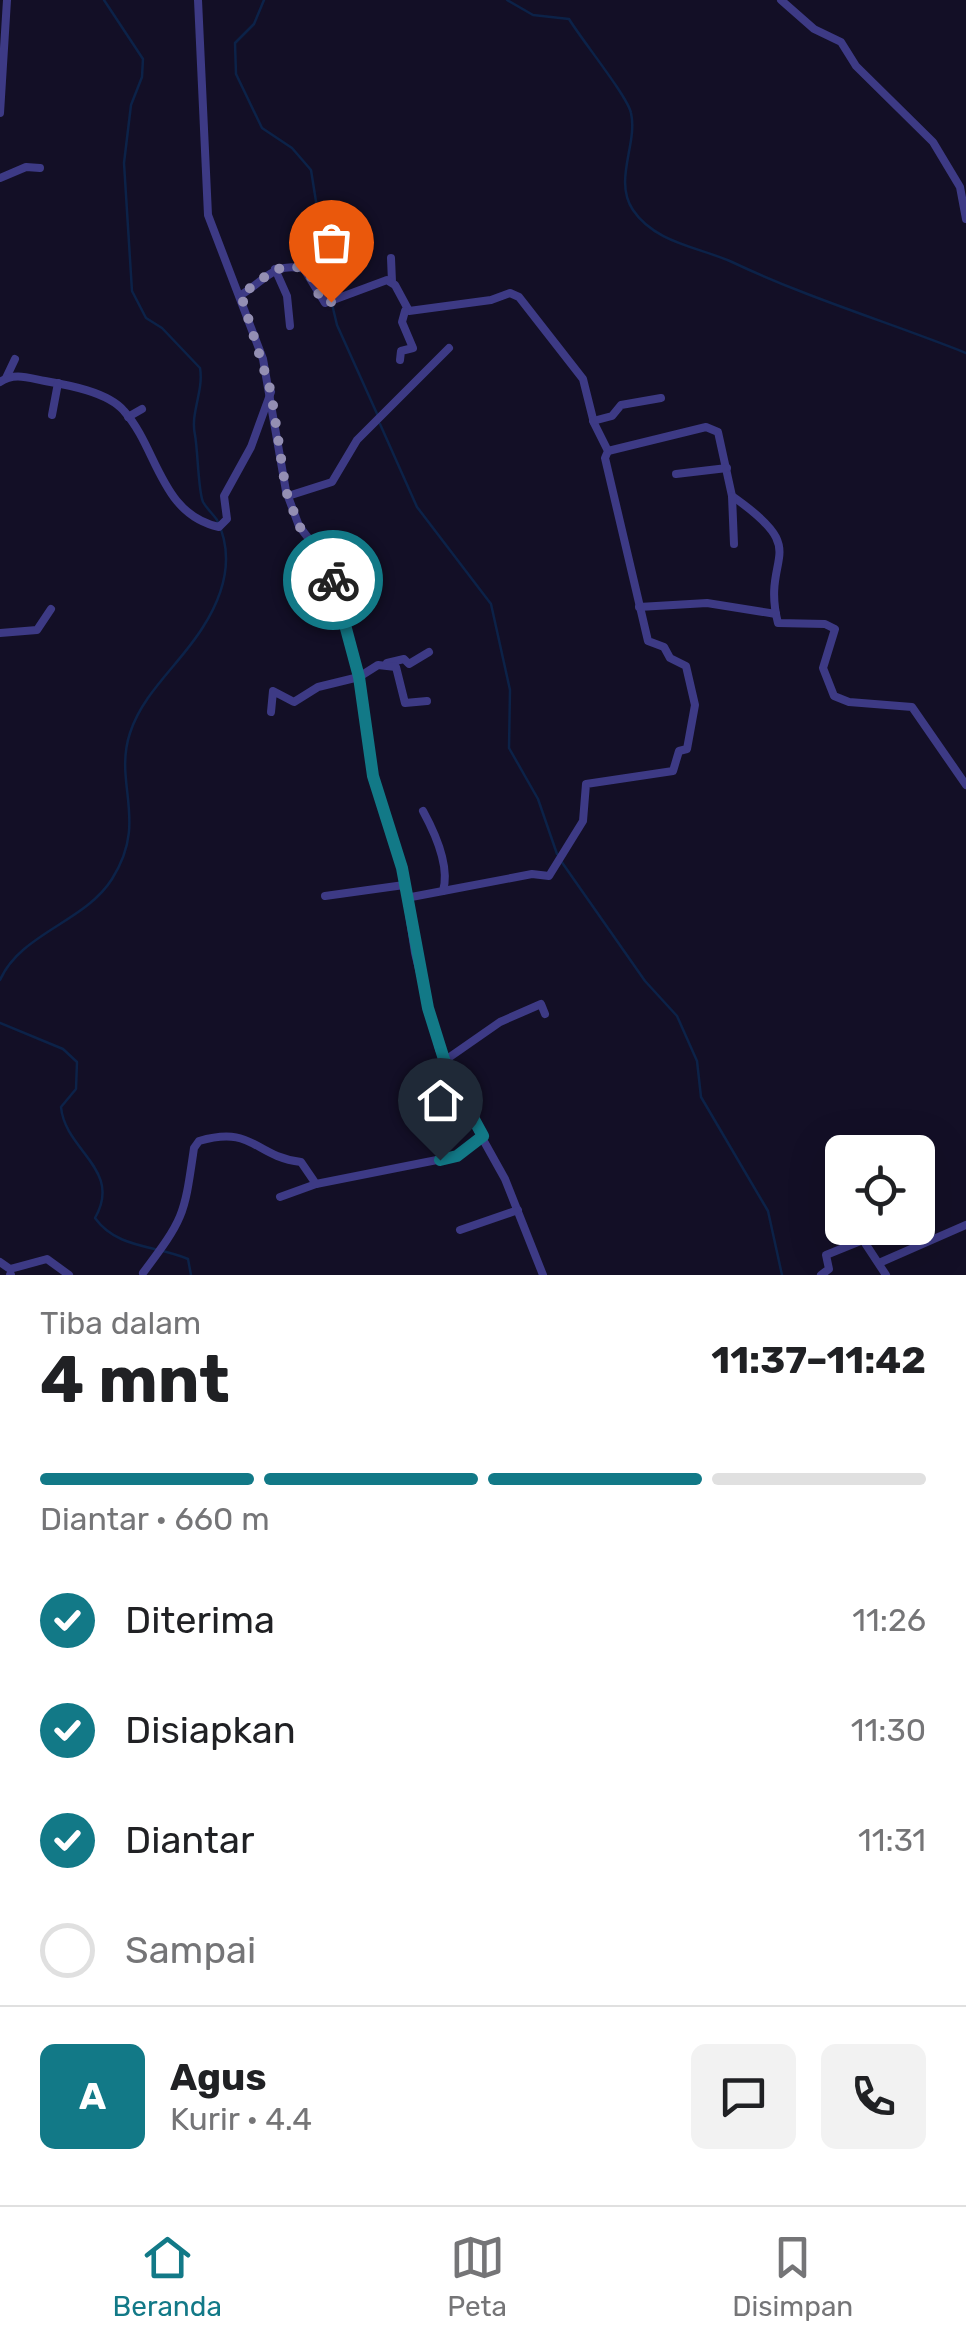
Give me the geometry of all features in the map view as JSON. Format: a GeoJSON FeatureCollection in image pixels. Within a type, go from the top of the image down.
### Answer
{"type":"FeatureCollection","features":[{"type":"Feature","properties":{"kind":"street"},"geometry":{"type":"LineString","coordinates":[[0,113],[8,0]]}},
{"type":"Feature","properties":{"kind":"street"},"geometry":{"type":"LineString","coordinates":[[198,0],[205,200],[219,252],[241,295],[271,392],[288,496],[299,526],[331,575],[359,677],[373,776],[404,885],[415,953],[444,1061],[518,1210],[543,1275]]}},
{"type":"Feature","properties":{"kind":"street"},"geometry":{"type":"LineString","coordinates":[[782,0],[814,29],[841,42],[856,66],[933,142],[960,187],[966,219]]}},
{"type":"Feature","properties":{"kind":"street"},"geometry":{"type":"LineString","coordinates":[[0,178],[26,167],[40,168]]}},
{"type":"Feature","properties":{"kind":"street"},"geometry":{"type":"LineString","coordinates":[[390,258],[392,282],[405,311],[402,322],[413,345],[401,351],[400,360]]}},
{"type":"Feature","properties":{"kind":"street"},"geometry":{"type":"LineString","coordinates":[[241,295],[275,269],[304,269],[324,303],[382,281],[392,282]]}},
{"type":"Feature","properties":{"kind":"street"},"geometry":{"type":"LineString","coordinates":[[275,269],[288,296],[290,326]]}},
{"type":"Feature","properties":{"kind":"street"},"geometry":{"type":"LineString","coordinates":[[405,311],[453,307],[514,293],[583,378],[593,421],[608,451]]}},
{"type":"Feature","properties":{"kind":"street"},"geometry":{"type":"LineString","coordinates":[[288,496],[332,482],[356,440],[449,348]]}},
{"type":"Feature","properties":{"kind":"street"},"geometry":{"type":"LineString","coordinates":[[14,359],[3,380],[58,383],[111,401],[128,417],[157,463],[167,492],[199,519],[219,528],[226,524],[224,496],[251,447],[271,392]]}},
{"type":"Feature","properties":{"kind":"street"},"geometry":{"type":"LineString","coordinates":[[52,415],[58,383]]}},
{"type":"Feature","properties":{"kind":"street"},"geometry":{"type":"LineString","coordinates":[[593,421],[616,414],[621,405],[662,398]]}},
{"type":"Feature","properties":{"kind":"street"},"geometry":{"type":"LineString","coordinates":[[128,417],[142,410]]}},
{"type":"Feature","properties":{"kind":"street"},"geometry":{"type":"LineString","coordinates":[[406,898],[532,874],[549,876],[583,821],[586,784],[673,771],[679,751],[688,746],[693,696],[685,664],[670,658],[664,647],[650,644],[604,458],[608,451],[712,428],[722,440],[732,496],[734,544]]}},
{"type":"Feature","properties":{"kind":"street"},"geometry":{"type":"LineString","coordinates":[[676,474],[726,468]]}},
{"type":"Feature","properties":{"kind":"street"},"geometry":{"type":"LineString","coordinates":[[732,496],[768,523],[777,537],[781,560],[776,614],[781,626],[825,624],[835,629],[823,668],[834,696],[849,702],[912,706],[966,786]]}},
{"type":"Feature","properties":{"kind":"street"},"geometry":{"type":"LineString","coordinates":[[639,607],[707,602],[776,614]]}},
{"type":"Feature","properties":{"kind":"street"},"geometry":{"type":"LineString","coordinates":[[0,633],[36,630],[50,609]]}},
{"type":"Feature","properties":{"kind":"street"},"geometry":{"type":"LineString","coordinates":[[270,712],[273,692],[294,702],[316,688],[359,677],[378,664],[403,660],[409,664],[429,652]]}},
{"type":"Feature","properties":{"kind":"street"},"geometry":{"type":"LineString","coordinates":[[378,664],[396,667],[405,703],[428,701]]}},
{"type":"Feature","properties":{"kind":"street"},"geometry":{"type":"LineString","coordinates":[[423,812],[444,864],[443,891]]}},
{"type":"Feature","properties":{"kind":"street"},"geometry":{"type":"LineString","coordinates":[[325,896],[404,885]]}},
{"type":"Feature","properties":{"kind":"street"},"geometry":{"type":"LineString","coordinates":[[444,1061],[500,1022],[540,1004],[545,1014]]}},
{"type":"Feature","properties":{"kind":"street"},"geometry":{"type":"LineString","coordinates":[[143,1273],[167,1247],[183,1215],[190,1198],[194,1148],[199,1141],[244,1136],[279,1160],[301,1162],[316,1184]]}},
{"type":"Feature","properties":{"kind":"street"},"geometry":{"type":"LineString","coordinates":[[280,1197],[316,1184],[457,1156],[483,1136]]}},
{"type":"Feature","properties":{"kind":"street"},"geometry":{"type":"LineString","coordinates":[[460,1230],[518,1210]]}},
{"type":"Feature","properties":{"kind":"street"},"geometry":{"type":"LineString","coordinates":[[879,1263],[923,1241],[939,1241],[966,1225]]}},
{"type":"Feature","properties":{"kind":"street"},"geometry":{"type":"LineString","coordinates":[[828,1273],[826,1255],[850,1245]]}},
{"type":"Feature","properties":{"kind":"street"},"geometry":{"type":"LineString","coordinates":[[868,1245],[886,1275]]}},
{"type":"Feature","properties":{"kind":"street"},"geometry":{"type":"LineString","coordinates":[[0,1262],[11,1274],[47,1259],[68,1275]]}},
{"type":"Feature","properties":{"kind":"waterway"},"geometry":{"type":"LineString","coordinates":[[0,980],[23,950],[86,906],[112,879],[128,839],[125,769],[130,733],[144,704],[203,627],[217,602],[225,575],[222,534],[203,502],[200,489],[194,427],[200,368],[162,328],[146,318],[132,291],[124,163],[131,105],[142,77],[143,59],[104,0]]}},
{"type":"Feature","properties":{"kind":"waterway"},"geometry":{"type":"LineString","coordinates":[[264,0],[254,24],[235,43],[236,74],[262,128],[292,148],[311,170],[331,296]]}},
{"type":"Feature","properties":{"kind":"waterway"},"geometry":{"type":"LineString","coordinates":[[507,0],[533,15],[569,19],[622,94],[632,125],[625,174],[627,198],[653,230],[966,353]]}},
{"type":"Feature","properties":{"kind":"waterway"},"geometry":{"type":"LineString","coordinates":[[332,304],[337,325],[378,416]]}},
{"type":"Feature","properties":{"kind":"waterway"},"geometry":{"type":"LineString","coordinates":[[380,424],[417,507],[491,604],[510,690],[509,748],[538,799],[557,854]]}},
{"type":"Feature","properties":{"kind":"waterway"},"geometry":{"type":"LineString","coordinates":[[561,861],[645,981],[677,1016],[697,1061],[701,1097],[768,1211],[782,1275]]}},
{"type":"Feature","properties":{"kind":"waterway"},"geometry":{"type":"LineString","coordinates":[[0,1023],[63,1049],[77,1062],[76,1089],[61,1107],[72,1136],[98,1173],[102,1186],[102,1201],[95,1218],[114,1236],[188,1259],[191,1275]]}},
{"type":"Feature","properties":{"kind":"way so far"},"geometry":{"type":"LineString","coordinates":[[331,302],[322,302],[311,277],[300,267],[275,269],[241,295],[271,392],[286,491],[299,526],[326,561],[333,580]]}},
{"type":"Feature","properties":{"kind":"route"},"geometry":{"type":"LineString","coordinates":[[333,580],[359,677],[379,802],[402,868],[428,1008],[448,1072],[483,1136],[457,1156],[440,1160]]}}]}
